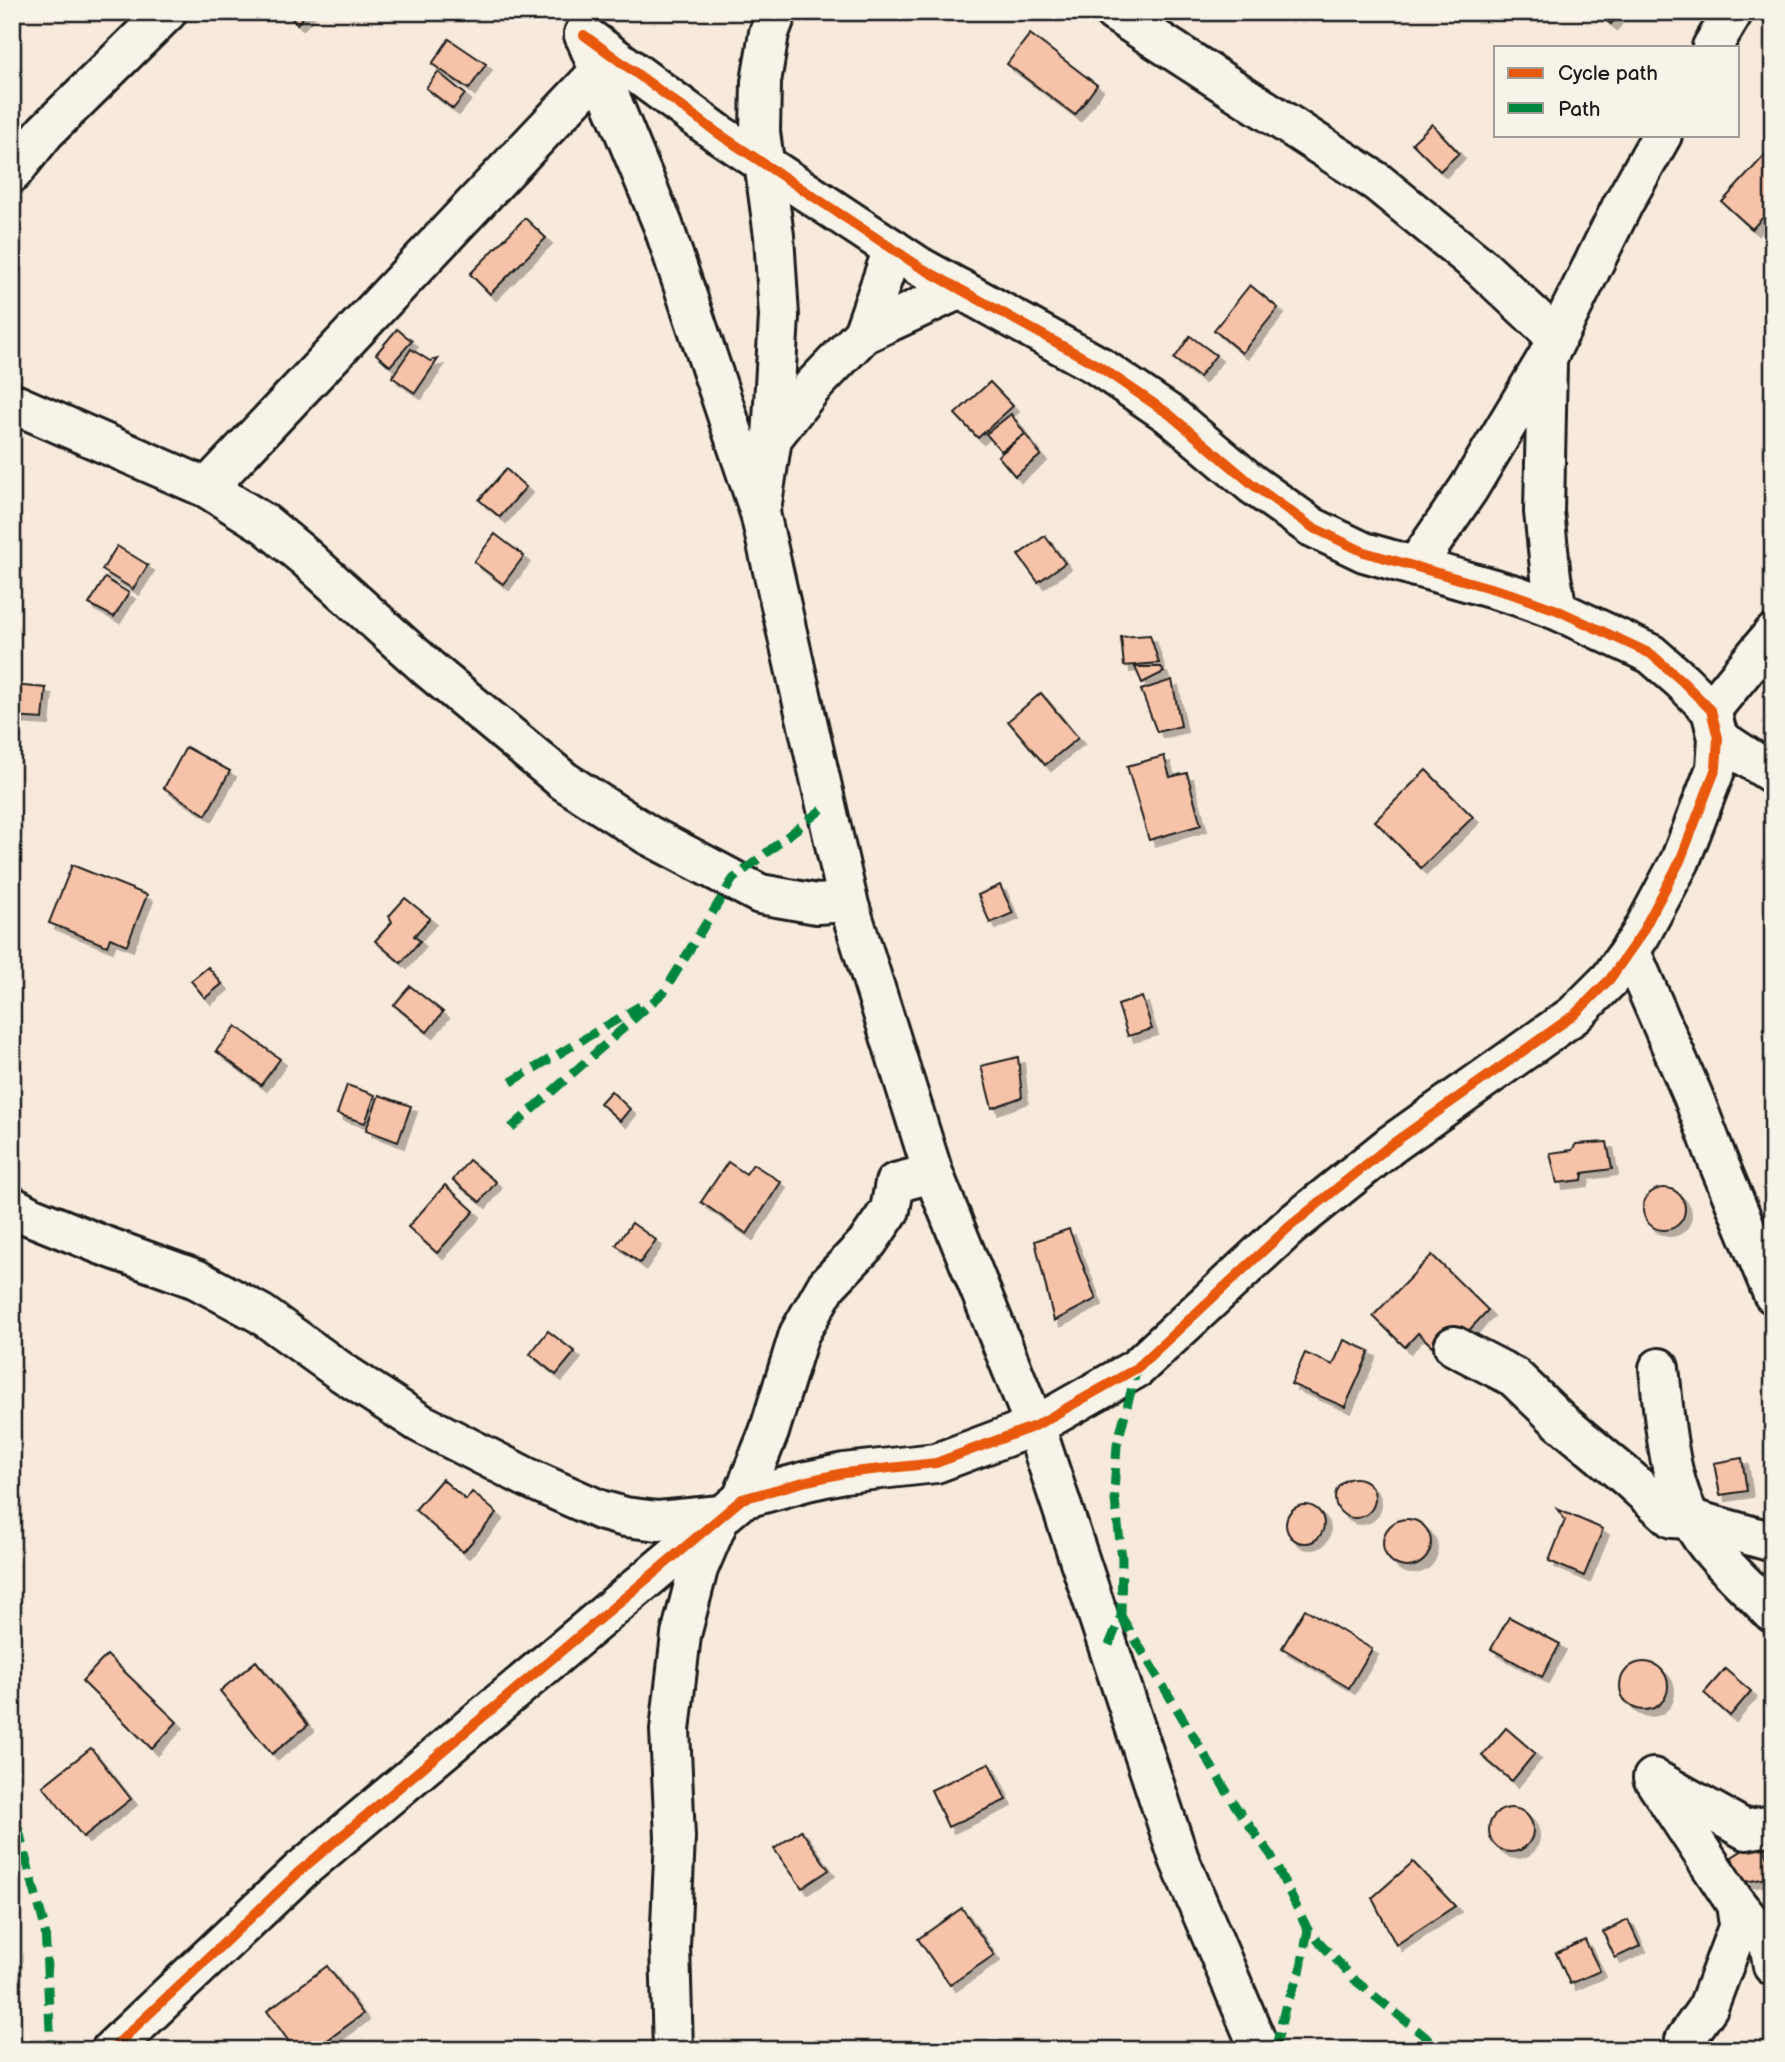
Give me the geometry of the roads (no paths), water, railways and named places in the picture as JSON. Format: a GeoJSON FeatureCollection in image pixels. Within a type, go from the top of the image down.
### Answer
{"type":"FeatureCollection","features":[{"type":"Feature","properties":{"kind":"street"},"geometry":{"type":"LineString","coordinates":[[12,173],[45,132],[167,12]]}},
{"type":"Feature","properties":{"kind":"street"},"geometry":{"type":"LineString","coordinates":[[760,513],[772,438],[779,316],[774,236],[760,132],[761,82],[773,23],[802,12]]}},
{"type":"Feature","properties":{"kind":"street"},"geometry":{"type":"LineString","coordinates":[[1114,12],[1377,182],[1480,266],[1552,347],[1544,512],[1557,610]]}},
{"type":"Feature","properties":{"kind":"street"},"geometry":{"type":"LineString","coordinates":[[1713,46],[1732,12]]}},
{"type":"Feature","properties":{"kind":"street"},"geometry":{"type":"LineString","coordinates":[[579,23],[719,134],[892,249],[1097,365],[1159,407],[1252,484],[1312,527],[1364,552],[1515,595],[1557,610],[1651,654],[1682,681],[1714,724],[1773,774]]}},
{"type":"Feature","properties":{"kind":"street"},"geometry":{"type":"LineString","coordinates":[[579,23],[663,225],[760,513],[848,902],[933,1173],[1035,1426],[1179,1859],[1260,2050]]}},
{"type":"Feature","properties":{"kind":"street"},"geometry":{"type":"LineString","coordinates":[[206,488],[599,72]]}},
{"type":"Feature","properties":{"kind":"street"},"geometry":{"type":"LineString","coordinates":[[1415,567],[1469,488],[1552,347],[1623,204],[1661,136]]}},
{"type":"Feature","properties":{"kind":"street"},"geometry":{"type":"LineString","coordinates":[[863,334],[892,249]]}},
{"type":"Feature","properties":{"kind":"street"},"geometry":{"type":"LineString","coordinates":[[772,438],[813,386],[863,334],[960,289]]}},
{"type":"Feature","properties":{"kind":"street"},"geometry":{"type":"LineString","coordinates":[[12,403],[206,488],[265,524],[429,669],[564,781],[648,835],[760,894],[817,904],[848,902]]}},
{"type":"Feature","properties":{"kind":"street"},"geometry":{"type":"LineString","coordinates":[[12,1206],[102,1245],[196,1279],[261,1314],[343,1373],[420,1423],[528,1478],[600,1510],[625,1517],[658,1521],[731,1507],[807,1481],[844,1473],[936,1463],[1035,1426],[1136,1368],[1289,1227],[1392,1144],[1574,1015],[1610,979],[1640,936],[1680,861],[1716,768],[1714,724],[1773,634]]}},
{"type":"Feature","properties":{"kind":"street"},"geometry":{"type":"LineString","coordinates":[[1630,950],[1693,1096],[1773,1294]]}},
{"type":"Feature","properties":{"kind":"street"},"geometry":{"type":"LineString","coordinates":[[673,2050],[670,1946],[675,1837],[670,1731],[681,1634],[698,1569],[769,1432],[799,1334],[827,1285],[868,1242],[890,1210],[895,1183],[933,1173]]}},
{"type":"Feature","properties":{"kind":"street"},"geometry":{"type":"LineString","coordinates":[[1454,1346],[1514,1377],[1561,1422],[1672,1518],[1691,1518],[1773,1542]]}},
{"type":"Feature","properties":{"kind":"street"},"geometry":{"type":"LineString","coordinates":[[1659,1368],[1667,1450],[1679,1494],[1708,1546],[1773,1613]]}},
{"type":"Feature","properties":{"kind":"street"},"geometry":{"type":"LineString","coordinates":[[111,2050],[301,1870],[731,1507]]}},
{"type":"Feature","properties":{"kind":"street"},"geometry":{"type":"LineString","coordinates":[[1773,1825],[1746,1830],[1653,1779],[1736,1904],[1769,1944],[1773,1966]]}},
{"type":"Feature","properties":{"kind":"street"},"geometry":{"type":"LineString","coordinates":[[1685,2040],[1708,2007],[1739,1925],[1736,1904]]}}]}
